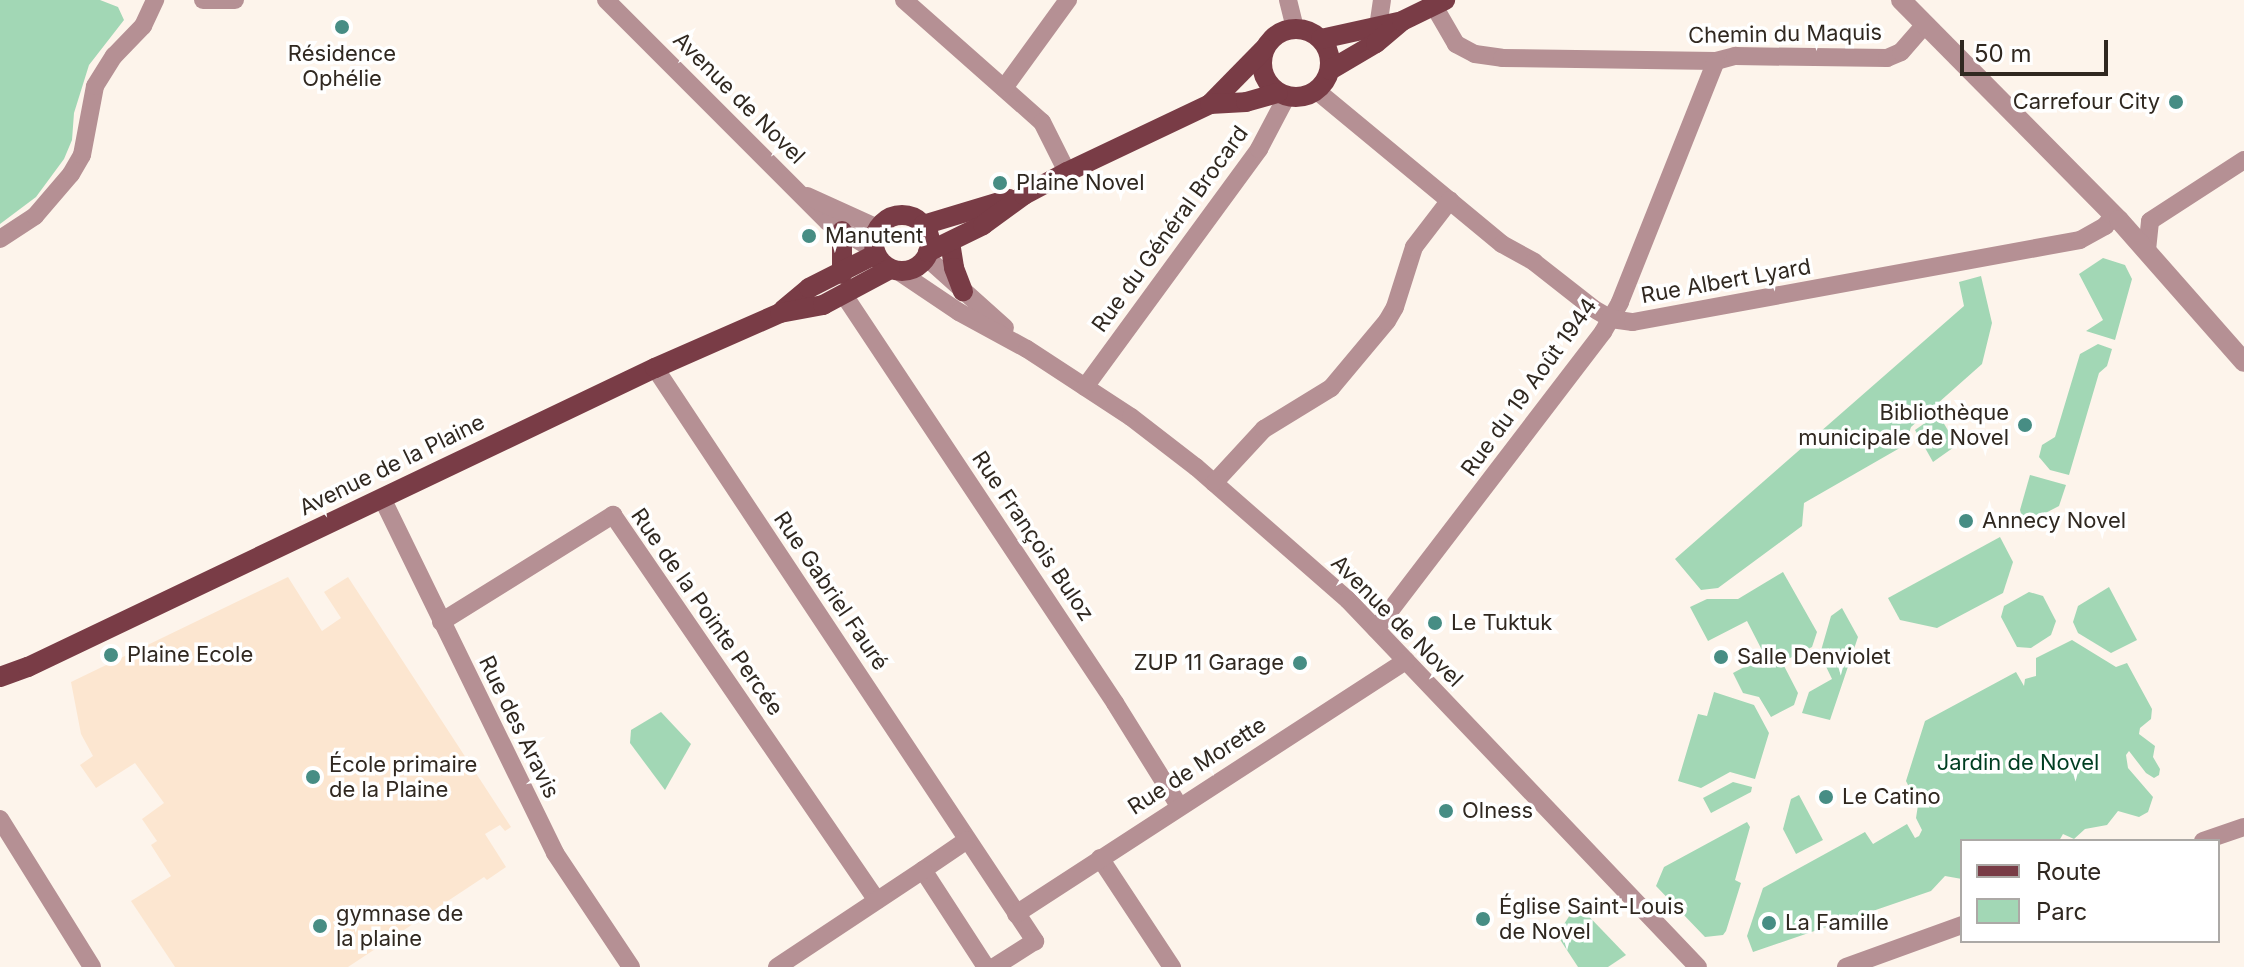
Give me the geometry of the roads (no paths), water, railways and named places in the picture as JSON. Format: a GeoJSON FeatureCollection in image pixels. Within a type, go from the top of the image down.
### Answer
{"type":"FeatureCollection","features":[{"type":"Feature","properties":{"kind":"main road"},"geometry":{"type":"LineString","coordinates":[[1210,104],[1246,102],[1282,94],[1303,97],[1317,91],[1330,70],[1376,34],[1440,3]]}},
{"type":"Feature","properties":{"kind":"main road"},"geometry":{"type":"LineString","coordinates":[[1024,195],[923,225],[900,215],[878,228],[884,261],[914,268],[927,254],[983,225],[1024,195],[1210,104],[1278,34],[1295,29],[1321,39],[1376,34]]}},
{"type":"Feature","properties":{"kind":"main road"},"geometry":{"type":"LineString","coordinates":[[1321,39],[1330,59],[1330,70]]}},
{"type":"Feature","properties":{"kind":"main road"},"geometry":{"type":"LineString","coordinates":[[1265,48],[1262,58],[1265,78],[1282,94]]}},
{"type":"Feature","properties":{"kind":"main road"},"geometry":{"type":"LineString","coordinates":[[923,225],[929,238],[927,254]]}},
{"type":"Feature","properties":{"kind":"main road"},"geometry":{"type":"LineString","coordinates":[[842,231],[842,274]]}},
{"type":"Feature","properties":{"kind":"main road"},"geometry":{"type":"LineString","coordinates":[[950,242],[954,268],[963,291]]}},
{"type":"Feature","properties":{"kind":"main road","name":"Avenue de la Plaine"},"geometry":{"type":"LineString","coordinates":[[780,313],[809,288],[884,261]]}},
{"type":"Feature","properties":{"kind":"main road","name":"Avenue de la Plaine"},"geometry":{"type":"LineString","coordinates":[[0,677],[28,667],[655,368],[780,313],[823,305],[844,295],[884,261]]}},
{"type":"Feature","properties":{"kind":"main road","name":"Avenue de la Plaine"},"geometry":{"type":"LineString","coordinates":[[0,693],[28,667]]}},
{"type":"Feature","properties":{"kind":"street"},"geometry":{"type":"LineString","coordinates":[[0,239],[35,216],[71,174],[82,155],[95,86],[114,56],[143,26],[155,0]]}},
{"type":"Feature","properties":{"kind":"street"},"geometry":{"type":"LineString","coordinates":[[203,0],[235,0]]}},
{"type":"Feature","properties":{"kind":"street","name":"Avenue de Novel"},"geometry":{"type":"LineString","coordinates":[[606,0],[828,222],[959,312],[1027,349],[1148,429],[1214,483],[1376,629],[1698,967]]}},
{"type":"Feature","properties":{"kind":"street"},"geometry":{"type":"LineString","coordinates":[[904,0],[1047,127],[1067,172]]}},
{"type":"Feature","properties":{"kind":"street"},"geometry":{"type":"LineString","coordinates":[[1004,88],[1068,0]]}},
{"type":"Feature","properties":{"kind":"street"},"geometry":{"type":"LineString","coordinates":[[1288,0],[1295,29]]}},
{"type":"Feature","properties":{"kind":"street"},"geometry":{"type":"LineString","coordinates":[[1376,34],[1382,0]]}},
{"type":"Feature","properties":{"kind":"street"},"geometry":{"type":"LineString","coordinates":[[1901,0],[2114,215],[2244,362]]}},
{"type":"Feature","properties":{"kind":"street","name":"Chemin du Maquis"},"geometry":{"type":"LineString","coordinates":[[1440,3],[1456,44],[1481,56],[1716,61],[1735,56],[1887,58],[1901,52],[1925,24]]}},
{"type":"Feature","properties":{"kind":"street","name":"Rue du 19 Août 1944"},"geometry":{"type":"LineString","coordinates":[[1376,629],[1611,319],[1716,61]]}},
{"type":"Feature","properties":{"kind":"street"},"geometry":{"type":"LineString","coordinates":[[1317,91],[1502,244],[1534,262],[1611,319]]}},
{"type":"Feature","properties":{"kind":"street","name":"Rue du Général Brocard"},"geometry":{"type":"LineString","coordinates":[[1085,387],[1259,149],[1282,94]]}},
{"type":"Feature","properties":{"kind":"street"},"geometry":{"type":"LineString","coordinates":[[2147,250],[2150,221],[2244,160]]}},
{"type":"Feature","properties":{"kind":"street","name":"Avenue de Novel"},"geometry":{"type":"LineString","coordinates":[[804,195],[878,228]]}},
{"type":"Feature","properties":{"kind":"street"},"geometry":{"type":"LineString","coordinates":[[1214,483],[1258,434],[1326,392],[1357,358],[1392,314],[1414,247],[1450,200]]}},
{"type":"Feature","properties":{"kind":"street","name":"Rue Albert Lyard"},"geometry":{"type":"LineString","coordinates":[[1611,319],[1640,323],[2069,242],[2090,236],[2114,215]]}},
{"type":"Feature","properties":{"kind":"street","name":"Avenue de Novel"},"geometry":{"type":"LineString","coordinates":[[927,254],[1027,349]]}},
{"type":"Feature","properties":{"kind":"street","name":"Rue François Buloz"},"geometry":{"type":"LineString","coordinates":[[844,295],[1179,806]]}},
{"type":"Feature","properties":{"kind":"street","name":"Rue Gabriel Fauré"},"geometry":{"type":"LineString","coordinates":[[655,368],[967,840]]}},
{"type":"Feature","properties":{"kind":"street","name":"Rue des Aravis"},"geometry":{"type":"LineString","coordinates":[[382,498],[555,853],[631,967]]}},
{"type":"Feature","properties":{"kind":"street","name":"Rue de la Pointe Percée"},"geometry":{"type":"LineString","coordinates":[[441,622],[613,515],[877,900]]}},
{"type":"Feature","properties":{"kind":"street","name":"Rue de Morette"},"geometry":{"type":"LineString","coordinates":[[1016,914],[1406,661]]}},
{"type":"Feature","properties":{"kind":"street"},"geometry":{"type":"LineString","coordinates":[[0,819],[92,967]]}},
{"type":"Feature","properties":{"kind":"street"},"geometry":{"type":"LineString","coordinates":[[2209,839],[2244,827]]}},
{"type":"Feature","properties":{"kind":"street"},"geometry":{"type":"LineString","coordinates":[[777,967],[967,840],[1035,941],[994,967]]}},
{"type":"Feature","properties":{"kind":"street"},"geometry":{"type":"LineString","coordinates":[[1100,858],[1172,967]]}},
{"type":"Feature","properties":{"kind":"street"},"geometry":{"type":"LineString","coordinates":[[923,870],[986,967]]}},
{"type":"Feature","properties":{"kind":"street"},"geometry":{"type":"LineString","coordinates":[[1846,967],[1960,926]]}},
{"type":"Feature","properties":{"kind":"place","name":"Résidence Ophélie"},"geometry":{"type":"Point","coordinates":[342,27]}},
{"type":"Feature","properties":{"kind":"place","name":"Carrefour City"},"geometry":{"type":"Point","coordinates":[2176,102]}},
{"type":"Feature","properties":{"kind":"place","name":"Plaine Novel"},"geometry":{"type":"Point","coordinates":[1000,183]}},
{"type":"Feature","properties":{"kind":"place","name":"Manutent"},"geometry":{"type":"Point","coordinates":[809,236]}},
{"type":"Feature","properties":{"kind":"place","name":"Bibliothèque municipale de Novel"},"geometry":{"type":"Point","coordinates":[2025,425]}},
{"type":"Feature","properties":{"kind":"place","name":"Annecy Novel"},"geometry":{"type":"Point","coordinates":[1966,521]}},
{"type":"Feature","properties":{"kind":"place","name":"Le Tuktuk"},"geometry":{"type":"Point","coordinates":[1435,623]}},
{"type":"Feature","properties":{"kind":"place","name":"Plaine Ecole"},"geometry":{"type":"Point","coordinates":[111,655]}},
{"type":"Feature","properties":{"kind":"place","name":"Salle Denviolet"},"geometry":{"type":"Point","coordinates":[1721,657]}},
{"type":"Feature","properties":{"kind":"place","name":"ZUP 11 Garage"},"geometry":{"type":"Point","coordinates":[1300,663]}},
{"type":"Feature","properties":{"kind":"place","name":"École primaire de la Plaine"},"geometry":{"type":"Point","coordinates":[313,777]}},
{"type":"Feature","properties":{"kind":"place","name":"Le Catino"},"geometry":{"type":"Point","coordinates":[1826,797]}},
{"type":"Feature","properties":{"kind":"place","name":"Olness"},"geometry":{"type":"Point","coordinates":[1446,811]}},
{"type":"Feature","properties":{"kind":"place","name":"Église Saint-Louis de Novel"},"geometry":{"type":"Point","coordinates":[1483,919]}},
{"type":"Feature","properties":{"kind":"place","name":"La Famille"},"geometry":{"type":"Point","coordinates":[1769,923]}},
{"type":"Feature","properties":{"kind":"place","name":"gymnase de la plaine"},"geometry":{"type":"Point","coordinates":[320,926]}},
{"type":"Feature","properties":{"kind":"park label","name":"Jardin de Novel"},"geometry":{"type":"Point","coordinates":[2018,763]}}]}
